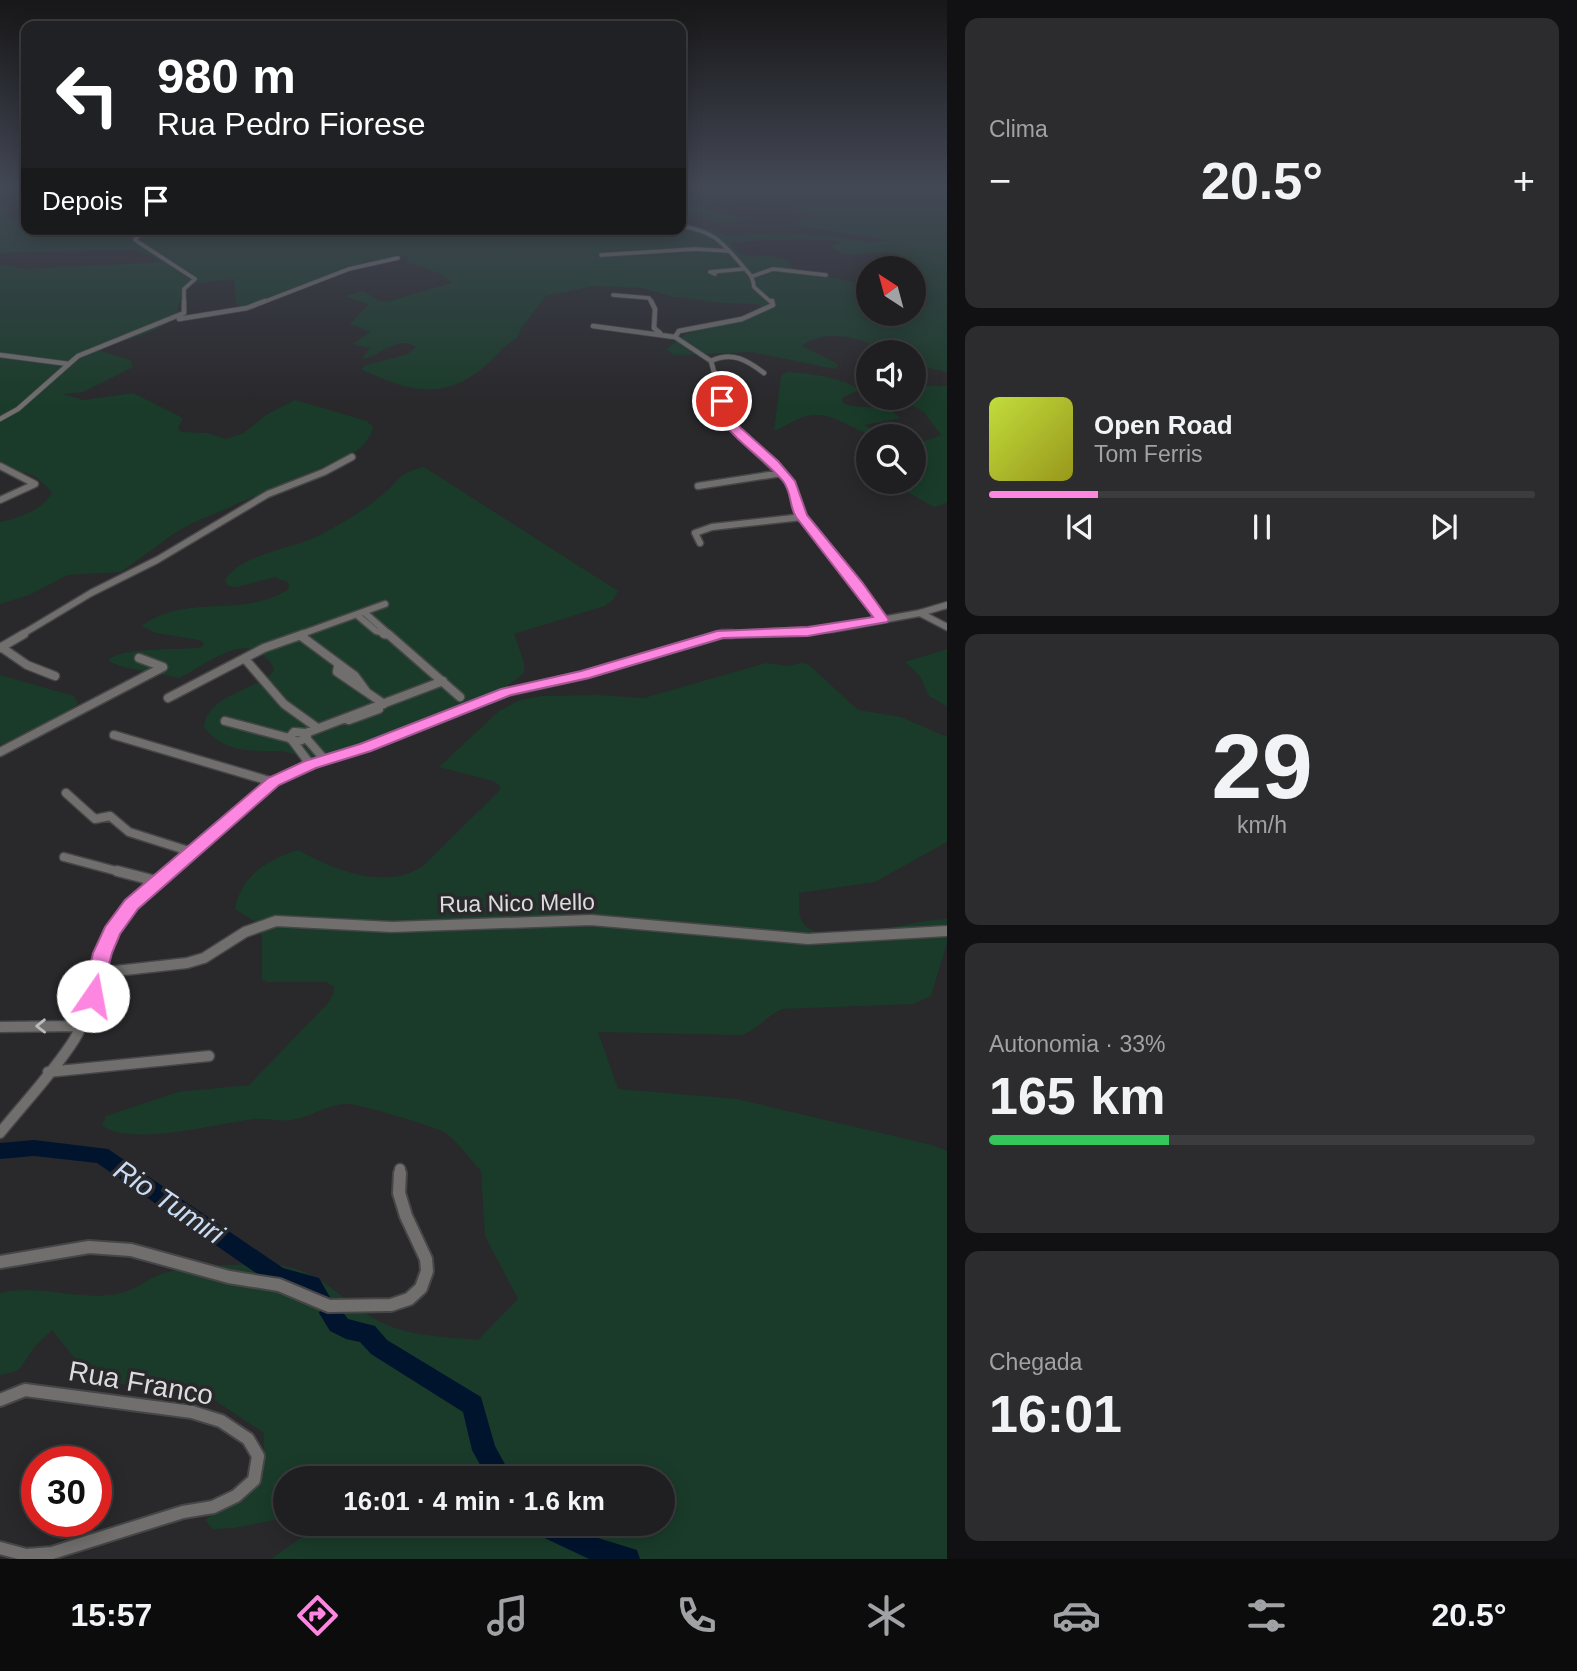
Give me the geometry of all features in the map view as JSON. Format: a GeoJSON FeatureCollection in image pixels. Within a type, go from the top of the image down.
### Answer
{"type":"FeatureCollection","features":[{"type":"Feature","properties":{"kind":"street"},"geometry":{"type":"LineString","coordinates":[[0,419],[18,409],[86,352],[184,313],[184,289],[195,279],[165,260]]}},
{"type":"Feature","properties":{"kind":"street"},"geometry":{"type":"LineString","coordinates":[[169,321],[247,308],[349,269],[390,260]]}},
{"type":"Feature","properties":{"kind":"street"},"geometry":{"type":"LineString","coordinates":[[675,337],[678,331],[721,324],[771,308],[772,301],[757,290],[753,276],[736,260]]}},
{"type":"Feature","properties":{"kind":"street"},"geometry":{"type":"LineString","coordinates":[[715,274],[710,272],[743,269]]}},
{"type":"Feature","properties":{"kind":"street"},"geometry":{"type":"LineString","coordinates":[[753,276],[771,269],[826,275]]}},
{"type":"Feature","properties":{"kind":"street"},"geometry":{"type":"LineString","coordinates":[[613,295],[649,298],[655,309],[654,328],[663,335]]}},
{"type":"Feature","properties":{"kind":"street"},"geometry":{"type":"LineString","coordinates":[[593,326],[675,337],[711,360],[727,421],[782,473],[795,490],[797,509],[802,517],[858,585],[882,620]]}},
{"type":"Feature","properties":{"kind":"street"},"geometry":{"type":"LineString","coordinates":[[0,355],[69,364]]}},
{"type":"Feature","properties":{"kind":"street"},"geometry":{"type":"LineString","coordinates":[[711,360],[719,356],[740,357],[764,373]]}},
{"type":"Feature","properties":{"kind":"street"},"geometry":{"type":"LineString","coordinates":[[55,676],[27,665],[0,648],[91,593],[157,560],[229,515],[268,494],[324,472],[352,457]]}},
{"type":"Feature","properties":{"kind":"street"},"geometry":{"type":"LineString","coordinates":[[0,466],[35,484],[0,500]]}},
{"type":"Feature","properties":{"kind":"street"},"geometry":{"type":"LineString","coordinates":[[0,476],[11,471]]}},
{"type":"Feature","properties":{"kind":"street"},"geometry":{"type":"LineString","coordinates":[[698,486],[782,473]]}},
{"type":"Feature","properties":{"kind":"street"},"geometry":{"type":"LineString","coordinates":[[700,543],[695,533],[712,527],[802,517]]}},
{"type":"Feature","properties":{"kind":"street"},"geometry":{"type":"LineString","coordinates":[[168,698],[264,648],[385,604]]}},
{"type":"Feature","properties":{"kind":"street"},"geometry":{"type":"LineString","coordinates":[[0,1133],[82,1026],[111,932],[131,904],[273,782],[310,764],[366,747],[507,692],[584,675],[722,634],[808,632],[920,613],[947,605]]}},
{"type":"Feature","properties":{"kind":"street"},"geometry":{"type":"LineString","coordinates":[[920,613],[947,627]]}},
{"type":"Feature","properties":{"kind":"street"},"geometry":{"type":"LineString","coordinates":[[361,614],[376,631],[389,635],[460,696]]}},
{"type":"Feature","properties":{"kind":"street"},"geometry":{"type":"LineString","coordinates":[[301,636],[338,665],[337,672],[384,704]]}},
{"type":"Feature","properties":{"kind":"street"},"geometry":{"type":"LineString","coordinates":[[0,752],[163,667],[139,658]]}},
{"type":"Feature","properties":{"kind":"street"},"geometry":{"type":"LineString","coordinates":[[245,659],[284,704],[316,727]]}},
{"type":"Feature","properties":{"kind":"street"},"geometry":{"type":"LineString","coordinates":[[306,735],[316,727],[365,716],[384,704],[443,681]]}},
{"type":"Feature","properties":{"kind":"street"},"geometry":{"type":"LineString","coordinates":[[225,721],[290,739],[310,764]]}},
{"type":"Feature","properties":{"kind":"street"},"geometry":{"type":"LineString","coordinates":[[290,739],[296,731],[306,735],[325,760]]}},
{"type":"Feature","properties":{"kind":"street"},"geometry":{"type":"LineString","coordinates":[[114,735],[273,782]]}},
{"type":"Feature","properties":{"kind":"street"},"geometry":{"type":"LineString","coordinates":[[303,755],[316,750]]}},
{"type":"Feature","properties":{"kind":"street"},"geometry":{"type":"LineString","coordinates":[[66,793],[95,819],[110,816],[129,832],[192,852]]}},
{"type":"Feature","properties":{"kind":"street"},"geometry":{"type":"LineString","coordinates":[[64,857],[156,881]]}},
{"type":"Feature","properties":{"kind":"street","name":"Rua Nico Mello"},"geometry":{"type":"LineString","coordinates":[[98,973],[187,963],[204,958],[245,932],[276,921],[392,927],[615,920],[808,939],[947,931]]}},
{"type":"Feature","properties":{"kind":"street"},"geometry":{"type":"LineString","coordinates":[[0,1027],[82,1026]]}},
{"type":"Feature","properties":{"kind":"street"},"geometry":{"type":"LineString","coordinates":[[48,1072],[209,1055]]}},
{"type":"Feature","properties":{"kind":"street"},"geometry":{"type":"LineString","coordinates":[[0,1262],[89,1247],[131,1250],[229,1277],[279,1285],[329,1306],[391,1306],[409,1299],[421,1287],[427,1271],[426,1259],[399,1194],[400,1169]]}},
{"type":"Feature","properties":{"kind":"street","name":"Rua Franco"},"geometry":{"type":"LineString","coordinates":[[0,1400],[25,1390],[192,1412],[221,1421],[248,1439],[258,1456],[254,1480],[236,1496],[213,1507],[183,1512],[52,1553],[31,1556],[0,1548]]}},
{"type":"Feature","properties":{"kind":"green space"},"geometry":{"type":"Polygon","coordinates":[[[158,260],[390,260],[347,269],[242,307],[236,304],[234,279],[190,284],[175,315],[166,324],[148,333],[95,349],[130,360],[133,367],[83,392],[63,394],[84,400],[133,393],[183,418],[178,428],[181,432],[206,433],[226,439],[244,433],[266,415],[295,400],[367,421],[373,427],[370,436],[360,448],[348,456],[176,532],[121,572],[68,575],[29,595],[0,604],[0,522],[22,516],[37,508],[52,492],[36,477],[0,463],[0,264],[26,269],[162,262],[158,260]]]}},
{"type":"Feature","properties":{"kind":"green space"},"geometry":{"type":"Polygon","coordinates":[[[407,260],[787,260],[793,270],[856,283],[856,326],[926,326],[926,260],[947,260],[947,372],[926,368],[926,340],[860,340],[830,336],[802,346],[836,363],[838,365],[835,369],[751,352],[675,355],[666,350],[685,334],[751,316],[764,308],[756,304],[721,303],[669,296],[643,288],[593,286],[546,296],[520,330],[519,336],[469,378],[453,385],[419,389],[382,379],[361,369],[366,365],[408,354],[416,347],[402,343],[362,359],[370,348],[352,344],[371,332],[350,324],[369,304],[345,296],[363,291],[379,301],[387,302],[452,283],[439,273],[407,262],[407,260]]]}},
{"type":"Feature","properties":{"kind":"green space"},"geometry":{"type":"Polygon","coordinates":[[[787,372],[845,382],[856,388],[856,392],[842,398],[843,403],[856,406],[856,410],[888,410],[900,418],[856,424],[856,428],[832,417],[815,415],[804,417],[774,431],[781,376],[787,372]]]}},
{"type":"Feature","properties":{"kind":"green space"},"geometry":{"type":"Polygon","coordinates":[[[926,386],[947,386],[947,503],[934,507],[911,494],[926,494],[926,441],[941,435],[920,410],[926,410],[926,386]]]}},
{"type":"Feature","properties":{"kind":"green space"},"geometry":{"type":"Polygon","coordinates":[[[424,467],[618,591],[614,599],[605,606],[514,634],[524,662],[524,673],[487,699],[424,727],[319,757],[308,758],[281,751],[256,751],[228,746],[204,727],[207,716],[214,707],[274,671],[270,662],[256,650],[245,648],[222,654],[179,678],[123,667],[108,661],[114,656],[137,651],[203,647],[204,643],[199,640],[156,633],[141,626],[177,610],[251,603],[288,590],[289,583],[275,577],[237,587],[228,586],[225,581],[231,572],[253,559],[316,537],[341,523],[374,502],[403,475],[424,467]]]}},
{"type":"Feature","properties":{"kind":"green space"},"geometry":{"type":"Polygon","coordinates":[[[947,649],[947,706],[929,696],[920,676],[905,662],[947,649]]]}},
{"type":"Feature","properties":{"kind":"green space"},"geometry":{"type":"Polygon","coordinates":[[[766,663],[790,666],[801,663],[809,665],[858,710],[901,717],[947,737],[947,842],[875,882],[799,893],[799,912],[804,925],[820,933],[855,933],[947,919],[947,943],[931,996],[913,1004],[782,1009],[742,1035],[598,1032],[618,1089],[737,1099],[932,1145],[947,1151],[947,1559],[271,1559],[301,1536],[675,1536],[675,1466],[273,1466],[273,1520],[213,1529],[205,1520],[264,1472],[264,1433],[198,1389],[104,1383],[89,1376],[52,1330],[35,1346],[20,1368],[0,1375],[0,1293],[14,1290],[103,1296],[129,1290],[173,1271],[246,1264],[281,1266],[314,1277],[370,1316],[395,1328],[478,1340],[518,1299],[485,1236],[481,1171],[444,1132],[365,1107],[347,1104],[332,1106],[291,1120],[254,1119],[153,1134],[115,1132],[102,1125],[106,1116],[178,1092],[249,1085],[329,1002],[334,987],[326,982],[267,982],[262,979],[262,926],[235,909],[243,887],[258,870],[277,858],[298,850],[327,864],[360,875],[392,877],[408,873],[423,866],[500,790],[500,786],[493,781],[439,767],[499,711],[520,700],[542,696],[644,698],[766,663]]]}},
{"type":"Feature","properties":{"kind":"green space"},"geometry":{"type":"Polygon","coordinates":[[[0,675],[74,696],[78,704],[57,718],[0,745],[0,675]]]}},
{"type":"Feature","properties":{"kind":"waterway","name":"Rio Tumiri"},"geometry":{"type":"LineString","coordinates":[[0,1151],[34,1148],[101,1155],[276,1275],[299,1283],[310,1283],[320,1299]]}},
{"type":"Feature","properties":{"kind":"waterway","name":"Rio Tumiri"},"geometry":{"type":"LineString","coordinates":[[330,1313],[342,1327],[367,1333],[379,1347],[473,1405],[484,1450],[493,1466]]}},
{"type":"Feature","properties":{"kind":"waterway","name":"Rio Tumiri"},"geometry":{"type":"LineString","coordinates":[[568,1536],[595,1549],[628,1559]]}},
{"type":"Feature","properties":{"kind":"route"},"geometry":{"type":"LineString","coordinates":[[93,996],[102,953],[111,932],[131,904],[264,788],[310,764],[366,747],[507,692],[629,663],[722,634],[808,632],[882,620],[858,585],[802,517],[797,509],[795,490],[791,484],[774,464],[727,421],[722,401]]}}]}
